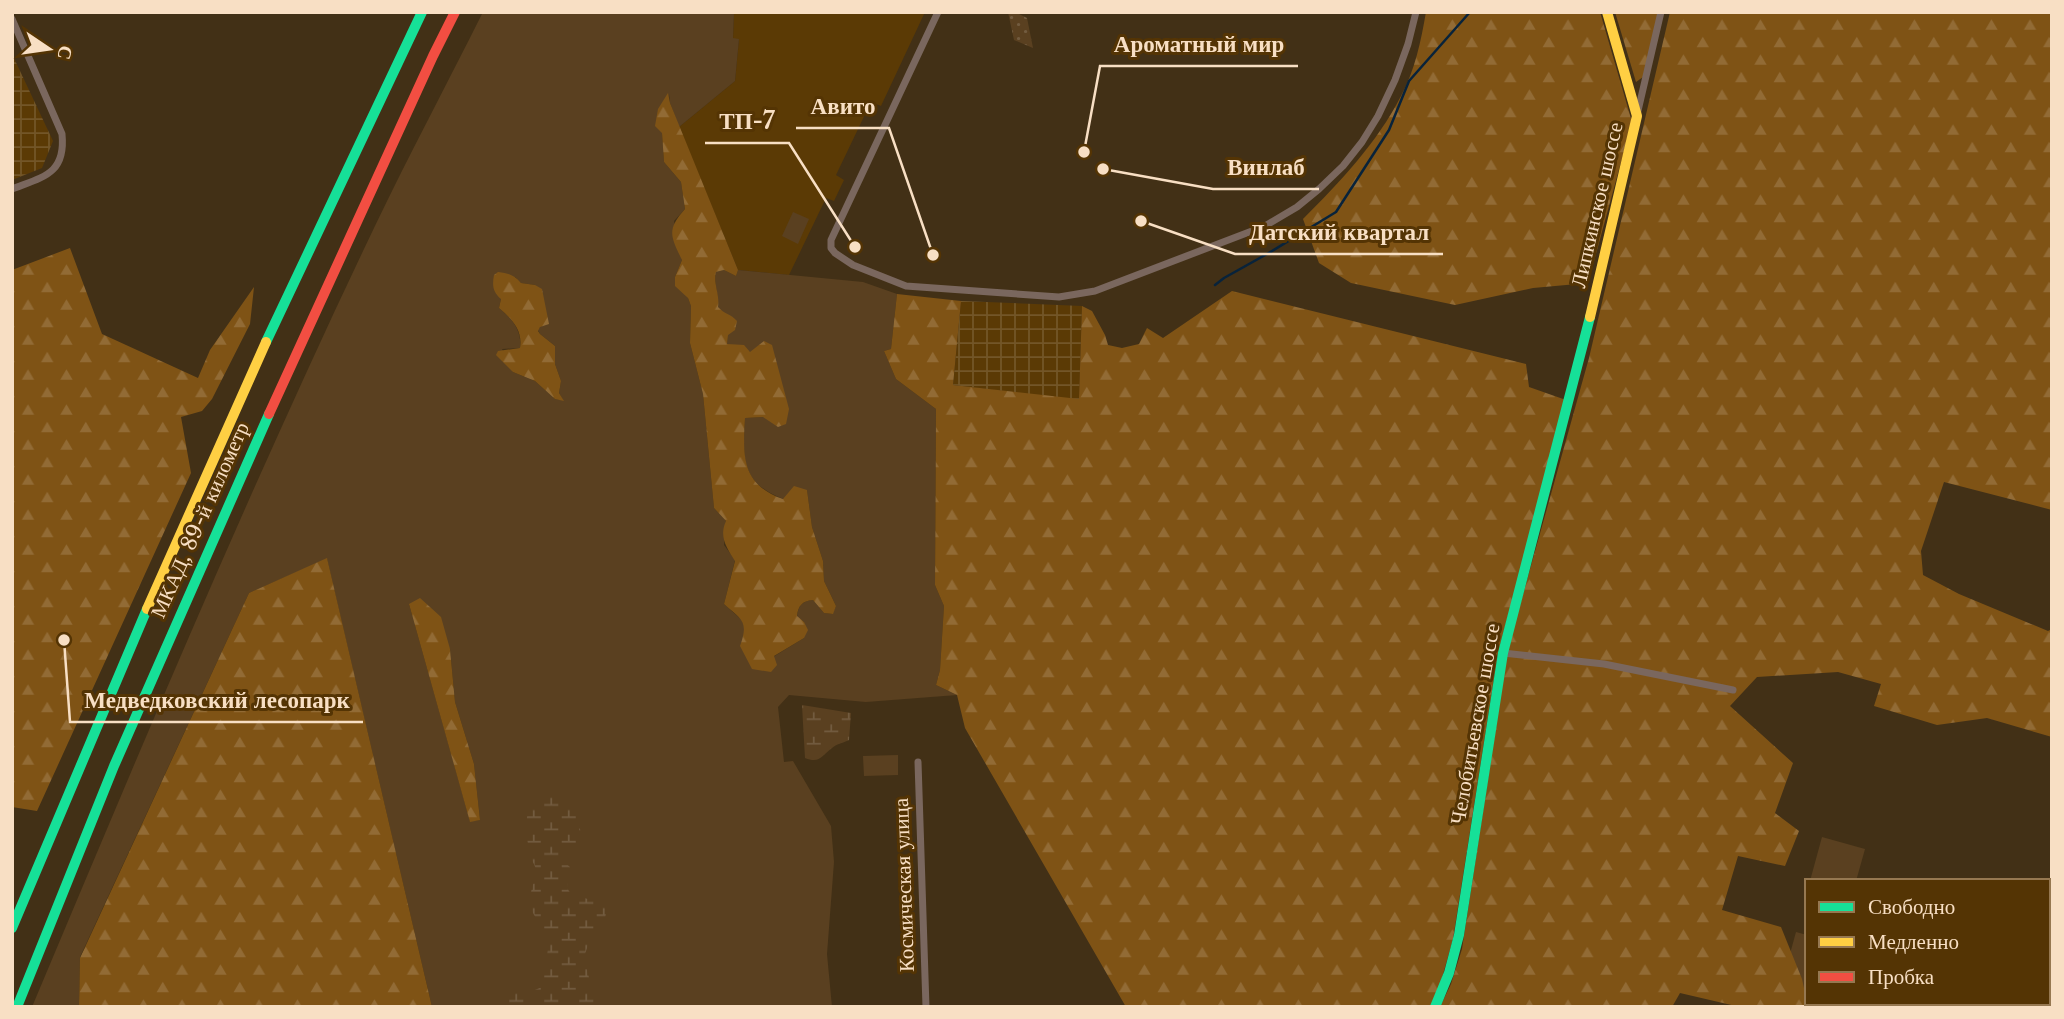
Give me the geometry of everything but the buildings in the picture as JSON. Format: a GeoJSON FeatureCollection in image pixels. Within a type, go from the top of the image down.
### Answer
{"type":"FeatureCollection","features":[{"type":"Feature","properties":{"kind":"main road","name":"МКАД, 89-й километр"},"geometry":{"type":"LineString","coordinates":[[12,928],[236,404],[422,12]]}},
{"type":"Feature","properties":{"kind":"main road","name":"МКАД, 89-й километр"},"geometry":{"type":"LineString","coordinates":[[17,1007],[108,782],[211,542],[273,402],[455,12]]}},
{"type":"Feature","properties":{"kind":"main road","name":"Липкинское шоссе"},"geometry":{"type":"LineString","coordinates":[[1579,366],[1637,116],[1607,12]]}},
{"type":"Feature","properties":{"kind":"main road","name":"Челобитьевское шоссе"},"geometry":{"type":"LineString","coordinates":[[1435,1007],[1449,973],[1459,935],[1503,653],[1579,366]]}},
{"type":"Feature","properties":{"kind":"street"},"geometry":{"type":"LineString","coordinates":[[938,12],[831,240],[831,248],[853,265],[906,286],[1059,297],[1095,291],[1265,226],[1297,207],[1343,166],[1378,116],[1408,44],[1416,12]]}},
{"type":"Feature","properties":{"kind":"street"},"geometry":{"type":"LineString","coordinates":[[1637,116],[1661,12]]}},
{"type":"Feature","properties":{"kind":"street"},"geometry":{"type":"LineString","coordinates":[[12,19],[62,134],[63,152],[51,174],[12,189]]}},
{"type":"Feature","properties":{"kind":"street"},"geometry":{"type":"LineString","coordinates":[[1503,653],[1604,664],[1733,690]]}},
{"type":"Feature","properties":{"kind":"street","name":"Космическая улица"},"geometry":{"type":"LineString","coordinates":[[918,762],[926,1007]]}},
{"type":"Feature","properties":{"kind":"shaded area"},"geometry":{"type":"Polygon","coordinates":[[[734,12],[925,12],[881,106],[871,102],[836,175],[844,180],[834,201],[826,198],[789,275],[738,270],[679,127],[735,81],[739,39],[733,39],[734,12]]]}},
{"type":"Feature","properties":{"kind":"shaded area"},"geometry":{"type":"Polygon","coordinates":[[[12,54],[53,141],[42,168],[12,180],[12,54]]]}},
{"type":"Feature","properties":{"kind":"shaded area"},"geometry":{"type":"Polygon","coordinates":[[[961,301],[1082,306],[1079,400],[953,385],[961,301]]]}},
{"type":"Feature","properties":{"kind":"green space"},"geometry":{"type":"Polygon","coordinates":[[[483,12],[734,12],[733,38],[739,39],[735,81],[679,127],[669,94],[662,132],[664,162],[681,182],[685,209],[674,221],[682,260],[675,277],[691,306],[690,343],[703,394],[714,508],[726,521],[724,545],[735,560],[724,604],[744,622],[746,630],[773,657],[804,638],[804,622],[797,617],[803,603],[813,600],[824,613],[832,614],[836,606],[824,581],[823,561],[812,527],[807,490],[783,499],[759,485],[747,467],[744,445],[745,418],[763,417],[750,352],[727,344],[726,324],[717,307],[716,272],[724,270],[736,276],[738,270],[863,282],[897,294],[891,349],[884,351],[896,379],[936,409],[935,585],[944,606],[940,670],[936,685],[957,695],[866,702],[789,695],[778,707],[784,762],[793,761],[831,826],[834,862],[827,954],[832,1007],[432,1007],[327,559],[249,593],[80,957],[79,1007],[32,1007],[241,517],[374,228],[483,12]],[[515,277],[501,299],[499,308],[515,325],[520,348],[502,349],[513,372],[535,381],[555,399],[563,400],[559,393],[561,381],[555,364],[555,346],[538,330],[540,327],[535,285],[521,283],[515,277]],[[409,604],[470,821],[480,820],[474,764],[455,702],[450,649],[409,604]]]}},
{"type":"Feature","properties":{"kind":"green space"},"geometry":{"type":"Polygon","coordinates":[[[1008,12],[1015,12],[1027,18],[1033,48],[1014,40],[1008,12]]]}},
{"type":"Feature","properties":{"kind":"green space"},"geometry":{"type":"Polygon","coordinates":[[[1426,12],[1600,12],[1632,122],[1588,283],[1533,288],[1455,305],[1351,283],[1319,263],[1303,219],[1331,191],[1381,130],[1414,66],[1426,12]]]}},
{"type":"Feature","properties":{"kind":"green space"},"geometry":{"type":"Polygon","coordinates":[[[1615,12],[1659,12],[1643,77],[1636,82],[1615,12]]]}},
{"type":"Feature","properties":{"kind":"green space"},"geometry":{"type":"Polygon","coordinates":[[[1670,12],[2052,12],[2052,510],[1944,482],[1921,551],[1923,575],[1959,594],[2048,631],[2052,629],[2052,737],[1987,718],[1937,725],[1874,706],[1881,684],[1838,672],[1757,677],[1730,706],[1793,763],[1775,813],[1799,831],[1785,866],[1738,856],[1722,910],[1781,927],[1802,979],[1805,1005],[1808,1007],[1740,1007],[1680,993],[1672,1007],[1440,1007],[1451,984],[1462,949],[1508,648],[1589,358],[1670,12]]]}},
{"type":"Feature","properties":{"kind":"green space"},"geometry":{"type":"Polygon","coordinates":[[[668,93],[738,270],[736,276],[724,270],[716,272],[715,276],[718,307],[737,321],[735,330],[728,335],[727,344],[744,345],[750,352],[764,341],[772,345],[789,409],[786,424],[778,427],[763,417],[745,418],[744,445],[748,467],[759,485],[783,499],[794,486],[807,490],[812,527],[823,561],[824,581],[836,606],[833,614],[824,613],[813,600],[801,605],[797,616],[808,630],[804,638],[774,656],[777,665],[771,672],[752,669],[740,646],[744,626],[724,604],[735,561],[723,537],[726,521],[714,508],[703,394],[690,343],[691,306],[688,298],[675,286],[675,277],[682,260],[672,234],[675,223],[685,209],[681,182],[664,162],[662,133],[655,126],[658,109],[668,93]]]}},
{"type":"Feature","properties":{"kind":"green space"},"geometry":{"type":"Polygon","coordinates":[[[793,212],[809,219],[798,244],[782,236],[793,212]]]}},
{"type":"Feature","properties":{"kind":"green space"},"geometry":{"type":"Polygon","coordinates":[[[70,248],[102,334],[198,378],[210,350],[254,287],[250,324],[212,399],[202,411],[181,417],[191,473],[37,811],[12,807],[12,270],[70,248]]]}},
{"type":"Feature","properties":{"kind":"green space"},"geometry":{"type":"Polygon","coordinates":[[[498,272],[542,289],[549,324],[540,327],[538,331],[555,346],[555,364],[561,381],[559,393],[564,401],[555,399],[535,381],[513,372],[496,355],[498,351],[520,348],[516,325],[499,308],[501,299],[493,282],[494,275],[498,272]]]}},
{"type":"Feature","properties":{"kind":"green space"},"geometry":{"type":"Polygon","coordinates":[[[1232,291],[1526,364],[1529,387],[1566,400],[1498,653],[1453,939],[1438,992],[1430,1007],[1126,1007],[965,728],[957,695],[936,685],[940,670],[944,606],[935,585],[936,409],[896,379],[884,351],[891,349],[897,294],[961,301],[953,385],[1079,399],[1082,306],[1092,311],[1108,345],[1122,348],[1139,344],[1147,328],[1163,338],[1232,291]]]}},
{"type":"Feature","properties":{"kind":"green space"},"geometry":{"type":"Polygon","coordinates":[[[327,558],[432,1007],[79,1007],[80,958],[249,593],[327,558]]]}},
{"type":"Feature","properties":{"kind":"green space"},"geometry":{"type":"Polygon","coordinates":[[[420,598],[441,617],[450,649],[455,702],[474,764],[480,820],[470,822],[409,604],[420,598]]]}},
{"type":"Feature","properties":{"kind":"green space"},"geometry":{"type":"Polygon","coordinates":[[[802,705],[851,713],[849,740],[817,760],[805,758],[802,705]]]}},
{"type":"Feature","properties":{"kind":"green space"},"geometry":{"type":"Polygon","coordinates":[[[898,755],[898,775],[864,776],[863,756],[898,755]]]}},
{"type":"Feature","properties":{"kind":"green space"},"geometry":{"type":"Polygon","coordinates":[[[544,797],[570,801],[579,824],[583,844],[559,858],[570,867],[567,888],[571,894],[601,903],[607,909],[603,927],[589,942],[584,957],[596,1007],[506,1005],[511,986],[518,986],[530,992],[542,987],[550,936],[531,908],[530,898],[536,870],[530,855],[526,821],[531,806],[544,797]]]}},
{"type":"Feature","properties":{"kind":"green space"},"geometry":{"type":"Polygon","coordinates":[[[1822,837],[1865,849],[1857,879],[1811,879],[1822,837]]]}},
{"type":"Feature","properties":{"kind":"green space"},"geometry":{"type":"Polygon","coordinates":[[[1796,932],[1805,934],[1805,1000],[1779,994],[1796,932]]]}},
{"type":"Feature","properties":{"kind":"green space"},"geometry":{"type":"Polygon","coordinates":[[[1821,1005],[1940,1005],[1940,1007],[1821,1005]]]}},
{"type":"Feature","properties":{"kind":"waterway"},"geometry":{"type":"LineString","coordinates":[[1215,285],[1336,212],[1389,130],[1409,81],[1470,12]]}},
{"type":"Feature","properties":{"kind":"traffic: fast"},"geometry":{"type":"LineString","coordinates":[[266,342],[422,12]]}},
{"type":"Feature","properties":{"kind":"traffic: fast"},"geometry":{"type":"LineString","coordinates":[[1435,1007],[1449,973],[1459,935],[1503,653],[1590,317]]}},
{"type":"Feature","properties":{"kind":"traffic: fast"},"geometry":{"type":"LineString","coordinates":[[17,1007],[114,766],[269,414]]}},
{"type":"Feature","properties":{"kind":"traffic: fast"},"geometry":{"type":"LineString","coordinates":[[12,928],[147,609]]}},
{"type":"Feature","properties":{"kind":"traffic: slow"},"geometry":{"type":"LineString","coordinates":[[1590,317],[1637,116],[1607,12]]}},
{"type":"Feature","properties":{"kind":"traffic: slow"},"geometry":{"type":"LineString","coordinates":[[147,609],[266,342]]}},
{"type":"Feature","properties":{"kind":"traffic: jam"},"geometry":{"type":"LineString","coordinates":[[269,414],[455,12]]}},
{"type":"Feature","properties":{"kind":"place","name":"Ароматный мир"},"geometry":{"type":"Point","coordinates":[1084,152]}},
{"type":"Feature","properties":{"kind":"place","name":"Винлаб"},"geometry":{"type":"Point","coordinates":[1103,169]}},
{"type":"Feature","properties":{"kind":"place","name":"Датский квартал"},"geometry":{"type":"Point","coordinates":[1141,221]}},
{"type":"Feature","properties":{"kind":"place","name":"ТП-7"},"geometry":{"type":"Point","coordinates":[855,247]}},
{"type":"Feature","properties":{"kind":"place","name":"Авито"},"geometry":{"type":"Point","coordinates":[933,255]}},
{"type":"Feature","properties":{"kind":"place","name":"Медведковский лесопарк"},"geometry":{"type":"Point","coordinates":[64,640]}}]}
